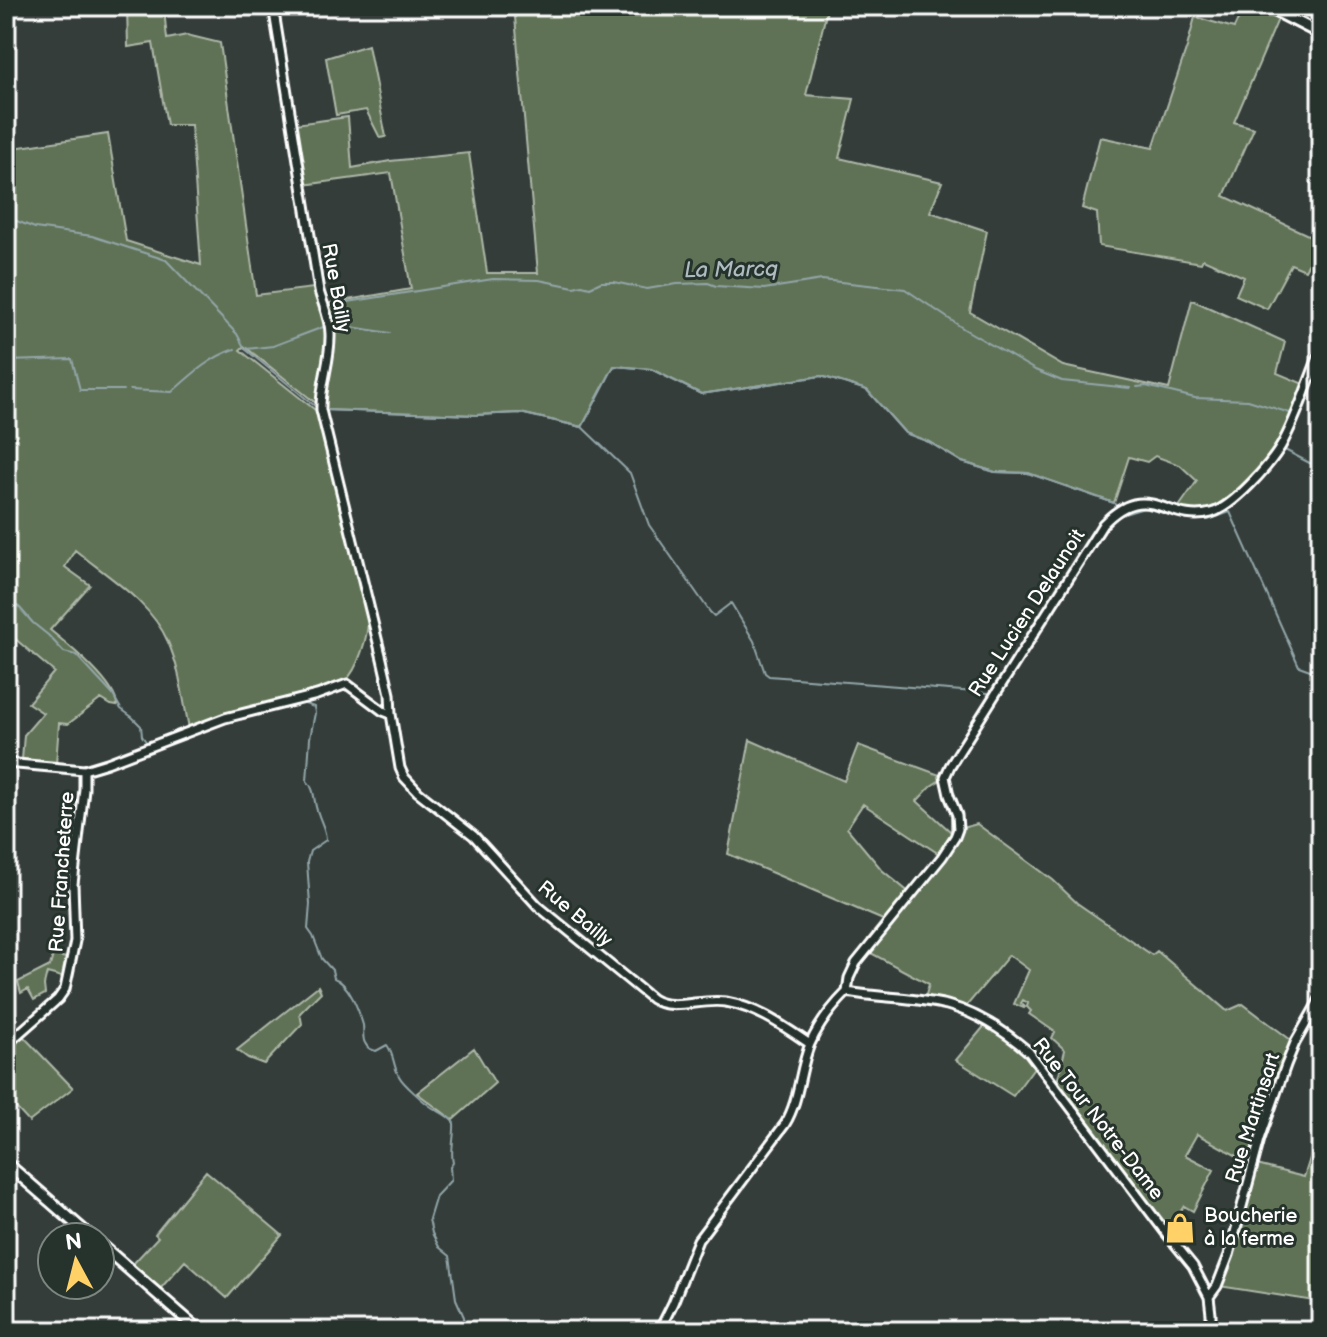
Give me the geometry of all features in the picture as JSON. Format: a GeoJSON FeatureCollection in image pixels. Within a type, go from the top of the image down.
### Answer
{"type":"FeatureCollection","features":[{"type":"Feature","properties":{"kind":"street","name":"Rue Bailly"},"geometry":{"type":"LineString","coordinates":[[273,6],[314,261],[329,326],[321,410],[390,694],[400,768],[408,782],[474,836],[538,906],[652,999],[664,1005],[712,1001],[736,1004],[772,1018],[810,1044]]}},
{"type":"Feature","properties":{"kind":"street"},"geometry":{"type":"LineString","coordinates":[[1266,6],[1321,34]]}},
{"type":"Feature","properties":{"kind":"street","name":"Rue Lucien Delaunoit"},"geometry":{"type":"LineString","coordinates":[[847,992],[856,963],[955,837],[957,815],[945,777],[950,766],[1103,524],[1122,508],[1144,502],[1200,515],[1211,513],[1231,502],[1280,447],[1321,350]]}},
{"type":"Feature","properties":{"kind":"street","name":"Rue Francheterre"},"geometry":{"type":"LineString","coordinates":[[6,763],[84,770],[225,718],[317,695],[347,684],[391,714]]}},
{"type":"Feature","properties":{"kind":"street","name":"Rue Francheterre"},"geometry":{"type":"LineString","coordinates":[[6,1045],[62,995],[67,981],[75,941],[73,884],[84,770]]}},
{"type":"Feature","properties":{"kind":"street"},"geometry":{"type":"LineString","coordinates":[[659,1331],[698,1240],[789,1119],[796,1103],[810,1044],[847,992]]}},
{"type":"Feature","properties":{"kind":"street","name":"Rue Tour Notre-Dame"},"geometry":{"type":"LineString","coordinates":[[847,992],[949,1006],[976,1017],[1016,1040],[1038,1062],[1193,1266],[1209,1297],[1211,1331]]}},
{"type":"Feature","properties":{"kind":"street","name":"Rue Martinsart"},"geometry":{"type":"LineString","coordinates":[[1209,1297],[1217,1286],[1229,1255],[1256,1151],[1274,1099],[1295,1043],[1321,997]]}},
{"type":"Feature","properties":{"kind":"street"},"geometry":{"type":"LineString","coordinates":[[6,1163],[73,1221]]}},
{"type":"Feature","properties":{"kind":"street"},"geometry":{"type":"LineString","coordinates":[[116,1258],[200,1331]]}},
{"type":"Feature","properties":{"kind":"green space"},"geometry":{"type":"Polygon","coordinates":[[[127,6],[172,6],[164,9],[167,39],[187,35],[220,43],[256,295],[314,288],[290,134],[329,332],[317,404],[244,346],[240,350],[319,413],[370,619],[358,661],[343,682],[189,728],[176,663],[160,628],[140,602],[75,550],[65,567],[90,585],[50,630],[100,676],[115,697],[117,706],[101,699],[68,724],[59,723],[56,764],[27,763],[22,760],[24,735],[43,713],[28,703],[54,672],[6,631],[6,149],[108,134],[126,241],[201,265],[191,125],[167,125],[153,43],[128,47],[127,6]]]}},
{"type":"Feature","properties":{"kind":"green space"},"geometry":{"type":"Polygon","coordinates":[[[514,6],[828,6],[806,95],[854,99],[839,158],[942,182],[930,212],[987,231],[970,312],[1063,366],[1169,389],[1192,300],[1285,342],[1277,373],[1306,385],[1280,447],[1249,484],[1211,513],[1176,511],[1197,481],[1180,465],[1155,456],[1147,462],[1129,457],[1114,503],[1028,473],[995,472],[962,462],[929,442],[905,433],[867,390],[821,376],[701,394],[651,369],[614,366],[582,427],[520,413],[476,415],[324,410],[322,403],[335,330],[331,330],[324,304],[411,289],[391,173],[303,185],[295,124],[348,117],[352,168],[469,153],[487,273],[538,273],[514,6]]]}},
{"type":"Feature","properties":{"kind":"green space"},"geometry":{"type":"Polygon","coordinates":[[[1244,6],[1261,6],[1279,17],[1234,122],[1254,128],[1224,196],[1321,241],[1305,270],[1291,264],[1267,309],[1236,295],[1244,277],[1203,259],[1201,263],[1099,246],[1097,213],[1082,208],[1100,137],[1153,148],[1195,17],[1234,28],[1244,6]]]}},
{"type":"Feature","properties":{"kind":"green space"},"geometry":{"type":"Polygon","coordinates":[[[368,45],[386,137],[380,138],[366,110],[336,115],[326,58],[368,45]]]}},
{"type":"Feature","properties":{"kind":"green space"},"geometry":{"type":"Polygon","coordinates":[[[750,740],[844,781],[858,745],[945,777],[917,801],[951,832],[949,803],[954,818],[953,834],[958,829],[977,824],[1053,880],[1077,903],[1152,955],[1157,951],[1227,1011],[1243,1004],[1295,1043],[1253,1164],[1304,1177],[1321,1123],[1321,1302],[1219,1286],[1252,1164],[1197,1134],[1185,1155],[1214,1170],[1193,1211],[1184,1206],[1166,1233],[1056,1086],[1065,1050],[1052,1038],[1055,1032],[1029,1014],[1028,1003],[1023,1000],[1024,1008],[1014,1004],[1029,970],[1009,955],[964,1009],[924,1002],[929,984],[865,950],[885,921],[870,940],[883,920],[728,854],[750,740]],[[863,804],[847,828],[882,870],[911,894],[942,856],[863,804]]]}},
{"type":"Feature","properties":{"kind":"green space"},"geometry":{"type":"Polygon","coordinates":[[[53,955],[71,959],[66,978],[47,973],[45,994],[34,1000],[28,989],[21,993],[18,982],[50,966],[53,955]]]}},
{"type":"Feature","properties":{"kind":"green space"},"geometry":{"type":"Polygon","coordinates":[[[318,986],[321,992],[300,1013],[302,1024],[264,1064],[237,1050],[318,986]]]}},
{"type":"Feature","properties":{"kind":"green space"},"geometry":{"type":"Polygon","coordinates":[[[987,1023],[1038,1062],[1013,1096],[956,1060],[987,1023]]]}},
{"type":"Feature","properties":{"kind":"green space"},"geometry":{"type":"Polygon","coordinates":[[[23,1036],[73,1088],[29,1122],[6,1097],[6,1076],[15,1069],[6,1059],[6,1048],[23,1036]]]}},
{"type":"Feature","properties":{"kind":"green space"},"geometry":{"type":"Polygon","coordinates":[[[474,1048],[495,1083],[453,1120],[417,1093],[474,1048]]]}},
{"type":"Feature","properties":{"kind":"green space"},"geometry":{"type":"Polygon","coordinates":[[[206,1171],[282,1235],[227,1298],[185,1261],[160,1289],[132,1265],[158,1237],[155,1234],[206,1171]]]}},
{"type":"Feature","properties":{"kind":"waterway"},"geometry":{"type":"LineString","coordinates":[[6,217],[35,228],[92,236],[166,260],[237,334],[245,349],[315,406]]}},
{"type":"Feature","properties":{"kind":"waterway","name":"La Marcq"},"geometry":{"type":"LineString","coordinates":[[331,318],[329,305],[493,279],[539,280],[574,287],[614,282],[647,289],[708,283],[764,289],[822,280],[905,289],[964,329],[1035,370],[1062,381],[1130,388]]}},
{"type":"Feature","properties":{"kind":"waterway"},"geometry":{"type":"LineString","coordinates":[[332,324],[390,333]]}},
{"type":"Feature","properties":{"kind":"waterway","name":"La Marcq"},"geometry":{"type":"LineString","coordinates":[[246,349],[273,346],[326,326]]}},
{"type":"Feature","properties":{"kind":"waterway"},"geometry":{"type":"LineString","coordinates":[[130,390],[172,392],[209,362],[235,349]]}},
{"type":"Feature","properties":{"kind":"waterway"},"geometry":{"type":"LineString","coordinates":[[6,361],[72,359],[80,390],[124,390]]}},
{"type":"Feature","properties":{"kind":"waterway"},"geometry":{"type":"LineString","coordinates":[[323,410],[476,415],[520,413],[582,427],[614,366],[651,369],[701,394],[821,376],[867,390],[905,433],[929,442],[962,462],[995,472],[1028,473],[1114,503],[1117,507]]}},
{"type":"Feature","properties":{"kind":"waterway","name":"La Marcq"},"geometry":{"type":"LineString","coordinates":[[1137,387],[1146,386],[1195,398],[1248,400],[1290,413]]}},
{"type":"Feature","properties":{"kind":"waterway"},"geometry":{"type":"LineString","coordinates":[[582,427],[630,473],[649,525],[710,612],[714,616],[731,603],[754,641],[765,673],[769,676],[988,693]]}},
{"type":"Feature","properties":{"kind":"waterway","name":"La Marcq"},"geometry":{"type":"LineString","coordinates":[[1283,449],[1321,469]]}},
{"type":"Feature","properties":{"kind":"waterway"},"geometry":{"type":"LineString","coordinates":[[1121,515],[1144,508],[1184,518],[1208,520],[1230,512],[1299,666],[1321,674]]}},
{"type":"Feature","properties":{"kind":"waterway"},"geometry":{"type":"LineString","coordinates":[[6,599],[19,607],[64,652],[76,655],[113,695],[121,709],[141,726],[147,743]]}},
{"type":"Feature","properties":{"kind":"waterway"},"geometry":{"type":"LineString","coordinates":[[293,705],[302,703],[314,707],[307,781],[312,788],[326,836],[326,840],[310,851],[307,862],[308,929],[334,978],[344,985],[353,998],[367,1046],[376,1051],[387,1045],[405,1084],[454,1123],[451,1180],[436,1196],[429,1219],[439,1247],[450,1256],[456,1299],[470,1331]]}},
{"type":"Feature","properties":{"kind":"waterway"},"geometry":{"type":"LineString","coordinates":[[212,726],[233,720]]}},
{"type":"Feature","properties":{"kind":"waterway"},"geometry":{"type":"LineString","coordinates":[[153,749],[188,736]]}},
{"type":"Feature","properties":{"kind":"place","name":"Boucherie à la ferme"},"geometry":{"type":"Point","coordinates":[1180,1228]}}]}
